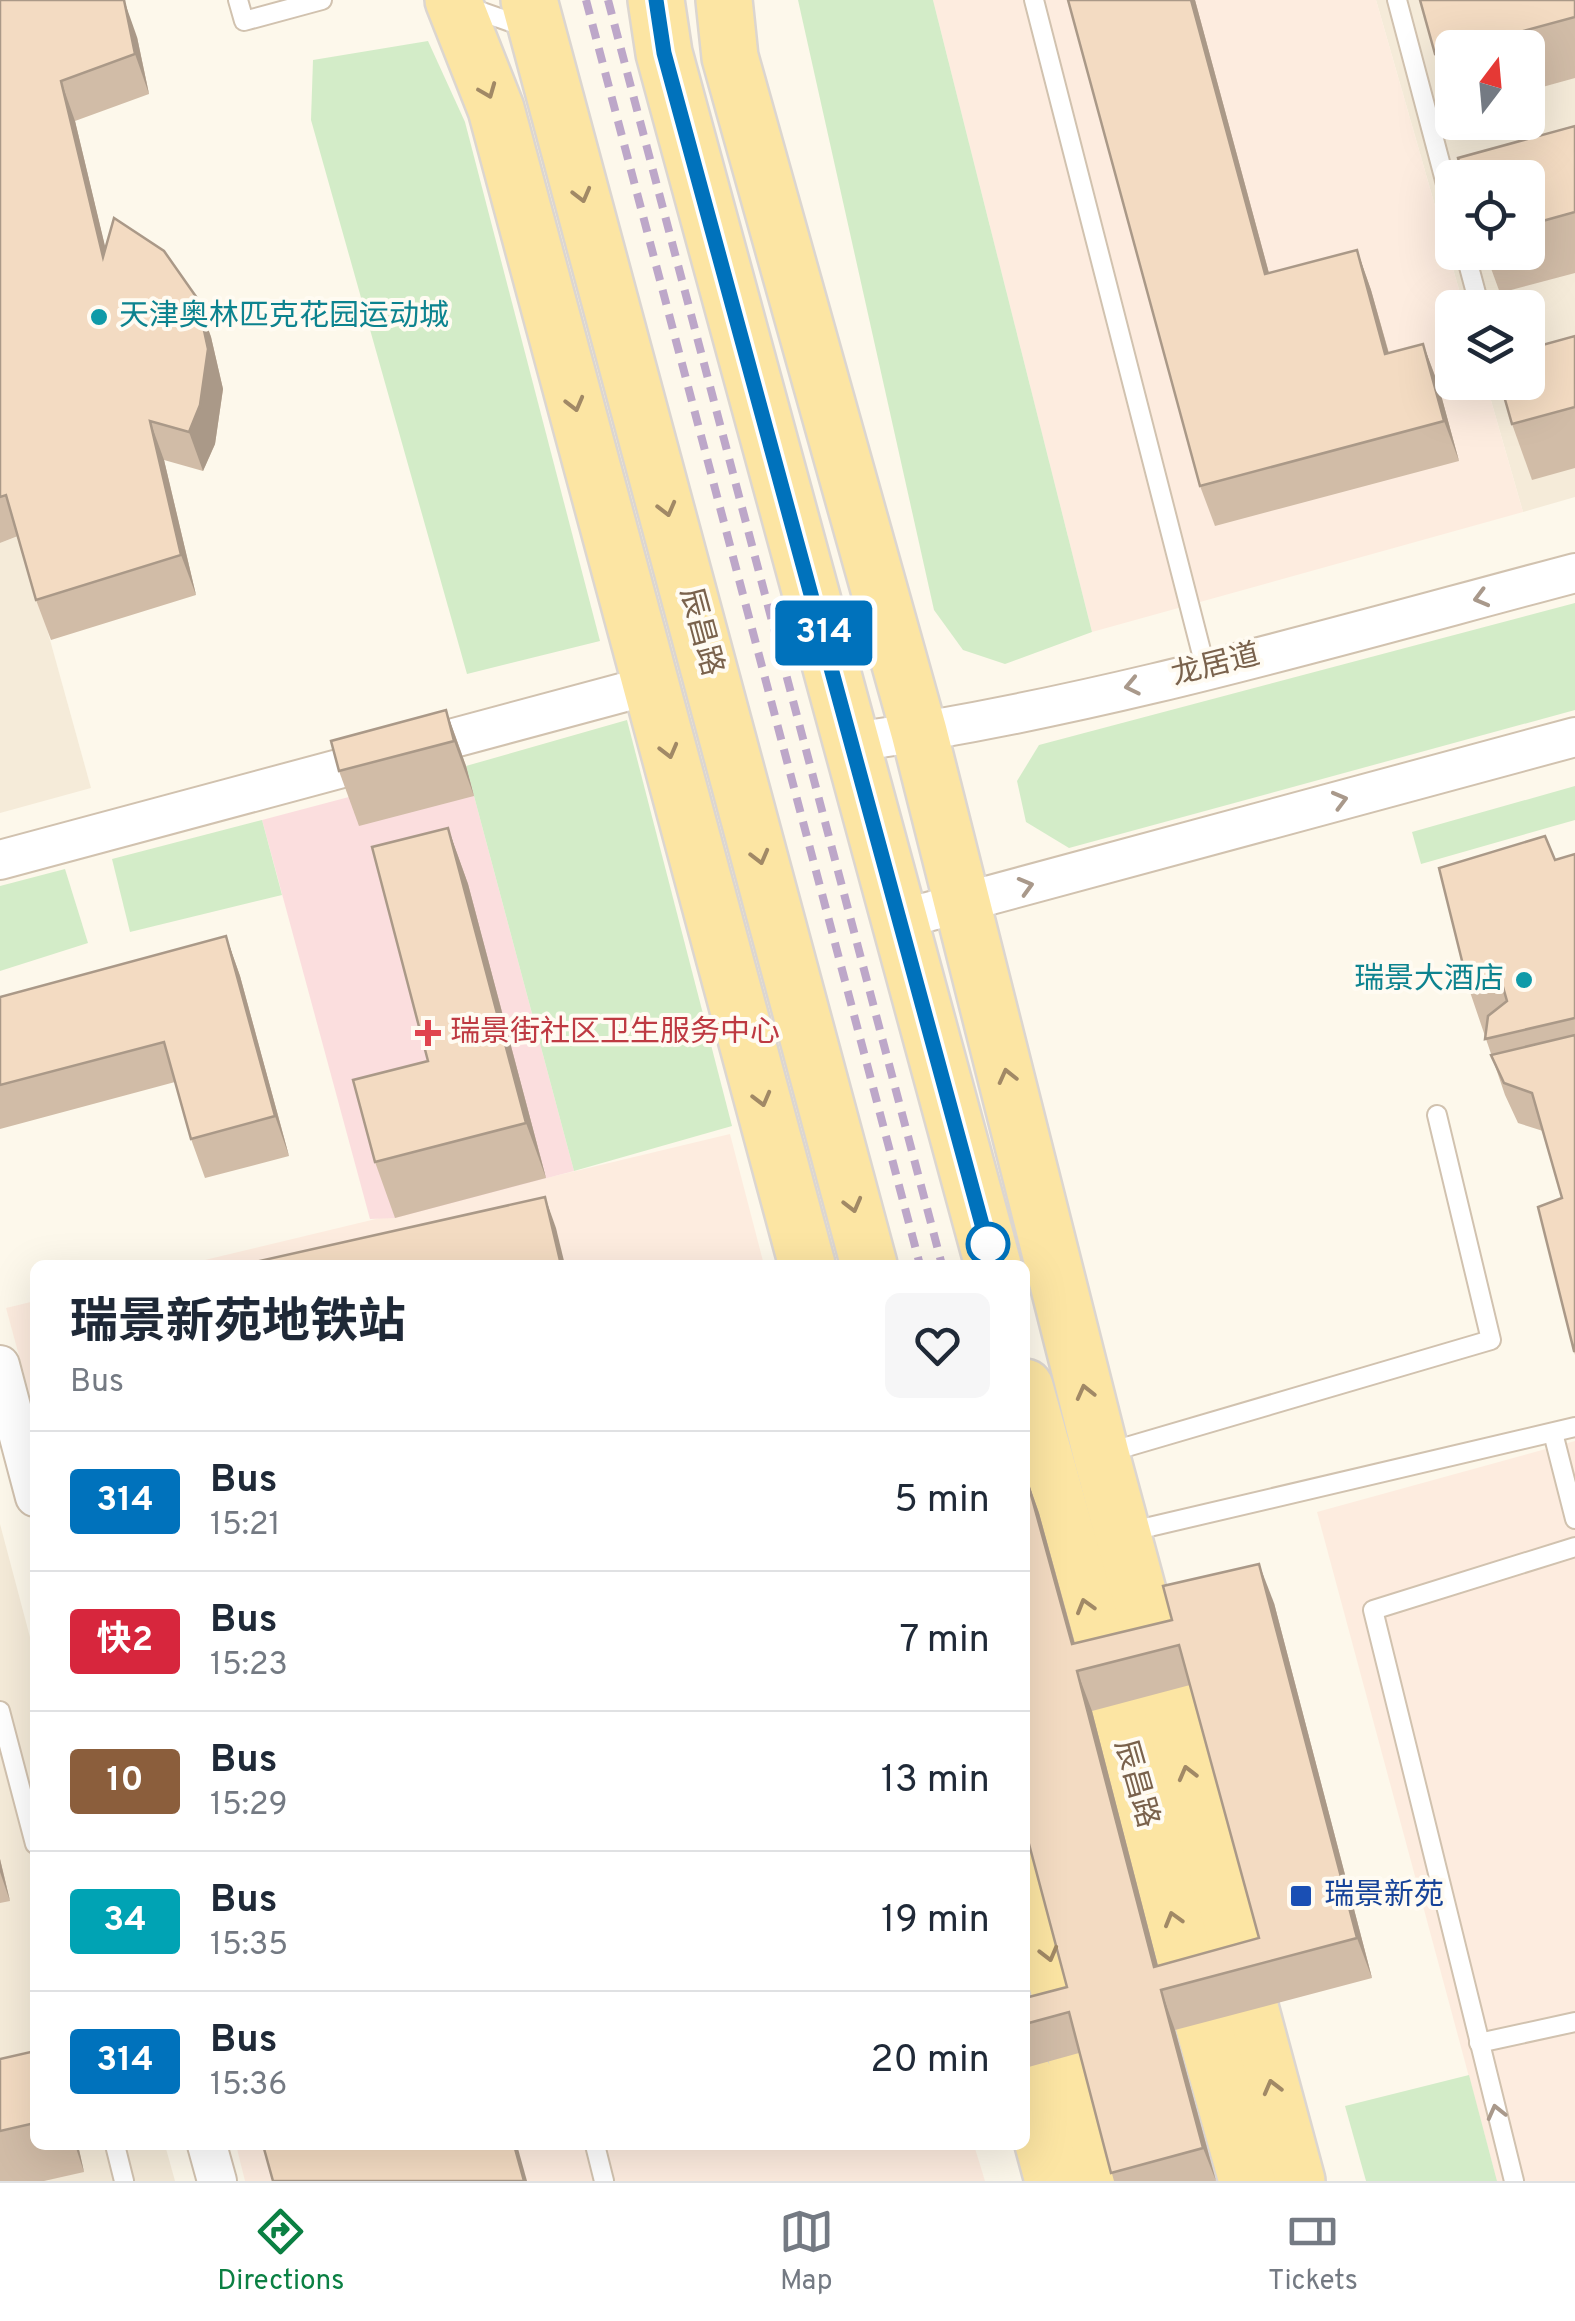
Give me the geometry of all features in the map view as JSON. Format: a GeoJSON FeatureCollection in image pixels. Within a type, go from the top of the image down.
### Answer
{"type":"FeatureCollection","features":[{"type":"Feature","properties":{"kind":"main road"},"geometry":{"type":"LineString","coordinates":[[656,0],[664,53],[992,1260]]}},
{"type":"Feature","properties":{"kind":"main road"},"geometry":{"type":"LineString","coordinates":[[724,0],[730,58],[919,732],[1100,1454],[1297,2181]]}},
{"type":"Feature","properties":{"kind":"main road"},"geometry":{"type":"LineString","coordinates":[[449,1],[496,109],[806,1260]]}},
{"type":"Feature","properties":{"kind":"main road","name":"辰昌路"},"geometry":{"type":"LineString","coordinates":[[533,16],[868,1260]]}},
{"type":"Feature","properties":{"kind":"main road","name":"辰昌路"},"geometry":{"type":"LineString","coordinates":[[1030,1405],[1247,2181]]}},
{"type":"Feature","properties":{"kind":"main road"},"geometry":{"type":"LineString","coordinates":[[1030,1879],[1108,2181]]}},
{"type":"Feature","properties":{"kind":"main road"},"geometry":{"type":"LineString","coordinates":[[1030,2096],[1053,2181]]}},
{"type":"Feature","properties":{"kind":"street","name":"龙居道"},"geometry":{"type":"LineString","coordinates":[[854,742],[919,732],[1206,670],[1575,573]]}},
{"type":"Feature","properties":{"kind":"street"},"geometry":{"type":"LineString","coordinates":[[0,860],[651,685]]}},
{"type":"Feature","properties":{"kind":"street"},"geometry":{"type":"LineString","coordinates":[[898,920],[1575,737]]}},
{"type":"Feature","properties":{"kind":"street"},"geometry":{"type":"LineString","coordinates":[[0,1365],[30,1478]]}},
{"type":"Feature","properties":{"kind":"street"},"geometry":{"type":"LineString","coordinates":[[209,2150],[217,2181]]}},
{"type":"Feature","properties":{"kind":"lane"},"geometry":{"type":"LineString","coordinates":[[238,0],[244,21],[322,0]]}},
{"type":"Feature","properties":{"kind":"lane"},"geometry":{"type":"LineString","coordinates":[[1034,0],[1206,670]]}},
{"type":"Feature","properties":{"kind":"lane"},"geometry":{"type":"LineString","coordinates":[[1396,0],[1439,160]]}},
{"type":"Feature","properties":{"kind":"lane"},"geometry":{"type":"LineString","coordinates":[[449,1],[533,16]]}},
{"type":"Feature","properties":{"kind":"lane"},"geometry":{"type":"LineString","coordinates":[[1100,1454],[1491,1340],[1438,1115]]}},
{"type":"Feature","properties":{"kind":"lane"},"geometry":{"type":"LineString","coordinates":[[1123,1533],[1575,1427]]}},
{"type":"Feature","properties":{"kind":"lane"},"geometry":{"type":"LineString","coordinates":[[1552,1433],[1575,1518]]}},
{"type":"Feature","properties":{"kind":"lane"},"geometry":{"type":"LineString","coordinates":[[1514,2181],[1373,1610],[1575,1548]]}},
{"type":"Feature","properties":{"kind":"lane"},"geometry":{"type":"LineString","coordinates":[[0,1711],[30,1825]]}},
{"type":"Feature","properties":{"kind":"lane"},"geometry":{"type":"LineString","coordinates":[[1479,2043],[1575,2022]]}},
{"type":"Feature","properties":{"kind":"lane"},"geometry":{"type":"LineString","coordinates":[[116,2150],[124,2181]]}},
{"type":"Feature","properties":{"kind":"lane"},"geometry":{"type":"LineString","coordinates":[[596,2150],[604,2181]]}},
{"type":"Feature","properties":{"kind":"shaded area"},"geometry":{"type":"Polygon","coordinates":[[[933,0],[1376,0],[1435,206],[1435,270],[1453,270],[1459,290],[1435,290],[1435,400],[1491,400],[1523,512],[1092,632],[933,0]]]}},
{"type":"Feature","properties":{"kind":"shaded area"},"geometry":{"type":"Polygon","coordinates":[[[1376,0],[1575,0],[1575,497],[1523,512],[1491,400],[1545,400],[1545,290],[1459,290],[1453,270],[1545,270],[1545,160],[1435,160],[1435,206],[1376,0]]]}},
{"type":"Feature","properties":{"kind":"shaded area"},"geometry":{"type":"Polygon","coordinates":[[[21,535],[91,788],[0,813],[0,543],[21,535]]]}},
{"type":"Feature","properties":{"kind":"shaded area","name":"瑞景街社区卫生服务中心"},"geometry":{"type":"Polygon","coordinates":[[[466,766],[574,1171],[395,1218],[370,1219],[262,820],[466,766]]]}},
{"type":"Feature","properties":{"kind":"shaded area"},"geometry":{"type":"Polygon","coordinates":[[[730,1134],[763,1260],[205,1260],[730,1134]]]}},
{"type":"Feature","properties":{"kind":"shaded area"},"geometry":{"type":"Polygon","coordinates":[[[30,1302],[30,1396],[6,1308],[30,1302]]]}},
{"type":"Feature","properties":{"kind":"shaded area"},"geometry":{"type":"Polygon","coordinates":[[[1575,1441],[1575,2181],[1497,2181],[1317,1512],[1575,1441]]]}},
{"type":"Feature","properties":{"kind":"shaded area"},"geometry":{"type":"Polygon","coordinates":[[[0,1524],[30,1637],[30,2150],[166,2150],[175,2181],[0,2181],[0,1524]]]}},
{"type":"Feature","properties":{"kind":"shaded area"},"geometry":{"type":"Polygon","coordinates":[[[237,2150],[976,2150],[985,2181],[245,2181],[237,2150]]]}},
{"type":"Feature","properties":{"kind":"green space"},"geometry":{"type":"Polygon","coordinates":[[[798,0],[933,0],[1092,632],[1005,664],[963,650],[934,610],[798,0]]]}},
{"type":"Feature","properties":{"kind":"green space"},"geometry":{"type":"Polygon","coordinates":[[[428,41],[465,122],[600,641],[467,674],[311,120],[313,60],[428,41]]]}},
{"type":"Feature","properties":{"kind":"green space"},"geometry":{"type":"Polygon","coordinates":[[[1575,603],[1575,710],[1069,848],[1026,822],[1017,781],[1039,745],[1575,603]]]}},
{"type":"Feature","properties":{"kind":"green space"},"geometry":{"type":"Polygon","coordinates":[[[627,720],[732,1126],[574,1171],[466,766],[627,720]]]}},
{"type":"Feature","properties":{"kind":"green space"},"geometry":{"type":"Polygon","coordinates":[[[1575,786],[1575,820],[1421,864],[1412,832],[1575,786]]]}},
{"type":"Feature","properties":{"kind":"green space"},"geometry":{"type":"Polygon","coordinates":[[[262,820],[282,895],[130,932],[112,859],[262,820]]]}},
{"type":"Feature","properties":{"kind":"green space"},"geometry":{"type":"Polygon","coordinates":[[[65,869],[88,943],[0,971],[0,886],[65,869]]]}},
{"type":"Feature","properties":{"kind":"green space"},"geometry":{"type":"Polygon","coordinates":[[[1469,2075],[1497,2181],[1366,2181],[1345,2106],[1469,2075]]]}},
{"type":"Feature","properties":{"kind":"building","name":"天津奥林匹克花园运动城"},"geometry":{"type":"Polygon","coordinates":[[[0,0],[124,0],[135,54],[61,81],[103,257],[114,218],[164,251],[197,298],[208,349],[200,405],[189,432],[150,421],[181,555],[36,600],[6,495],[0,497],[0,0]]]}},
{"type":"Feature","properties":{"kind":"building"},"geometry":{"type":"Polygon","coordinates":[[[1068,0],[1191,0],[1265,274],[1357,250],[1385,354],[1423,344],[1435,400],[1438,400],[1444,421],[1200,486],[1068,0]]]}},
{"type":"Feature","properties":{"kind":"building"},"geometry":{"type":"Polygon","coordinates":[[[1420,0],[1575,0],[1575,17],[1527,30],[1435,30],[1435,54],[1420,0]]]}},
{"type":"Feature","properties":{"kind":"building"},"geometry":{"type":"Polygon","coordinates":[[[1575,126],[1575,212],[1545,220],[1545,160],[1458,160],[1524,140],[1545,140],[1545,134],[1575,126]]]}},
{"type":"Feature","properties":{"kind":"building"},"geometry":{"type":"Polygon","coordinates":[[[1575,336],[1575,407],[1512,424],[1505,400],[1545,400],[1545,344],[1575,336]]]}},
{"type":"Feature","properties":{"kind":"building"},"geometry":{"type":"Polygon","coordinates":[[[446,710],[454,741],[339,771],[331,741],[446,710]]]}},
{"type":"Feature","properties":{"kind":"building"},"geometry":{"type":"Polygon","coordinates":[[[448,828],[526,1123],[375,1162],[353,1080],[428,1061],[372,847],[448,828]]]}},
{"type":"Feature","properties":{"kind":"building","name":"瑞景大酒店"},"geometry":{"type":"Polygon","coordinates":[[[1545,836],[1555,860],[1575,854],[1575,1018],[1485,1039],[1488,1016],[1507,1001],[1501,980],[1469,989],[1439,868],[1545,836]]]}},
{"type":"Feature","properties":{"kind":"building"},"geometry":{"type":"Polygon","coordinates":[[[226,936],[275,1116],[191,1139],[164,1042],[0,1085],[0,997],[226,936]]]}},
{"type":"Feature","properties":{"kind":"building"},"geometry":{"type":"Polygon","coordinates":[[[1575,1035],[1574,1351],[1538,1207],[1562,1198],[1532,1093],[1504,1083],[1491,1055],[1575,1035]]]}},
{"type":"Feature","properties":{"kind":"building"},"geometry":{"type":"Polygon","coordinates":[[[545,1197],[560,1260],[264,1260],[545,1197]]]}},
{"type":"Feature","properties":{"kind":"building","name":"瑞景新苑"},"geometry":{"type":"Polygon","coordinates":[[[1030,1491],[1072,1644],[1172,1620],[1163,1586],[1259,1564],[1357,1938],[1161,1990],[1203,2148],[1111,2173],[1069,2012],[1030,2023],[1030,1997],[1067,1987],[1030,1848],[1030,1491]],[[1179,1645],[1077,1671],[1154,1967],[1259,1938],[1179,1645]]]}},
{"type":"Feature","properties":{"kind":"building"},"geometry":{"type":"Polygon","coordinates":[[[30,2052],[30,2124],[0,2131],[0,2059],[30,2052]]]}},
{"type":"Feature","properties":{"kind":"building"},"geometry":{"type":"Polygon","coordinates":[[[264,2150],[515,2150],[524,2181],[273,2181],[264,2150]]]}},
{"type":"Feature","properties":{"kind":"railway"},"geometry":{"type":"LineString","coordinates":[[586,0],[919,1260]]}},
{"type":"Feature","properties":{"kind":"railway"},"geometry":{"type":"LineString","coordinates":[[608,0],[941,1260]]}},
{"type":"Feature","properties":{"kind":"bus line","name":"314"},"geometry":{"type":"LineString","coordinates":[[656,0],[664,53],[992,1260]]}},
{"type":"Feature","properties":{"kind":"place","name":"天津奥林匹克花园运动城"},"geometry":{"type":"Point","coordinates":[99,317]}},
{"type":"Feature","properties":{"kind":"place","name":"瑞景大酒店"},"geometry":{"type":"Point","coordinates":[1524,980]}},
{"type":"Feature","properties":{"kind":"place","name":"瑞景街社区卫生服务中心"},"geometry":{"type":"Point","coordinates":[428,1033]}},
{"type":"Feature","properties":{"kind":"place","name":"瑞景新苑"},"geometry":{"type":"Point","coordinates":[1301,1896]}}]}
